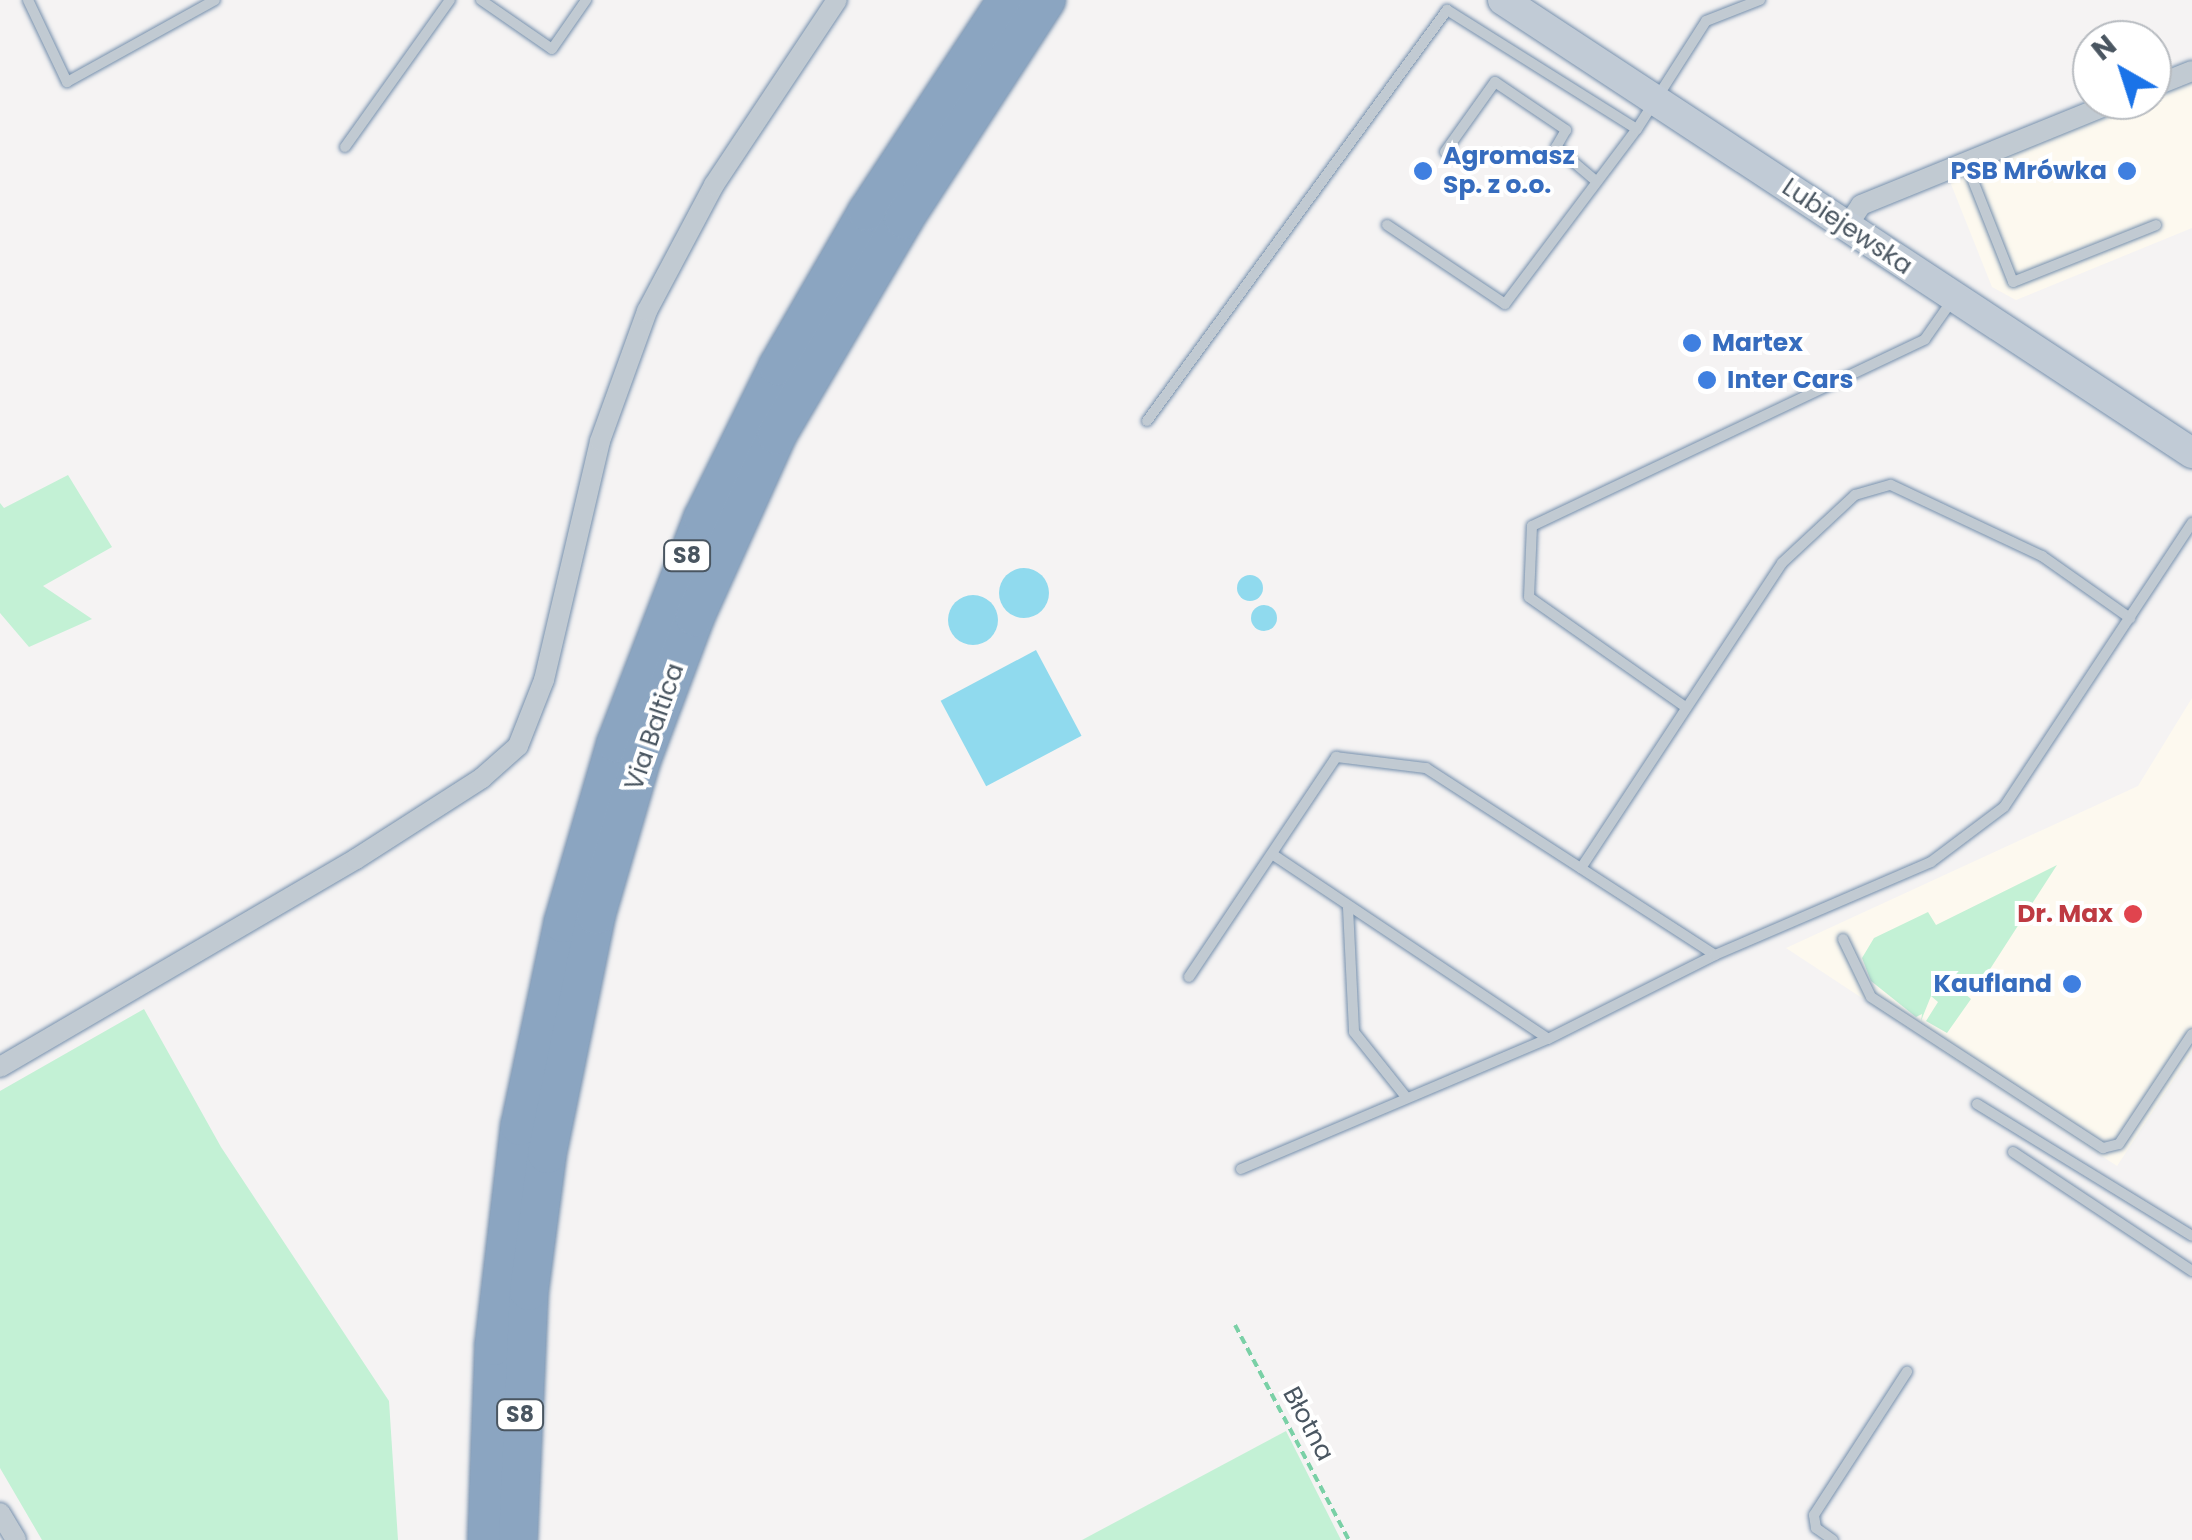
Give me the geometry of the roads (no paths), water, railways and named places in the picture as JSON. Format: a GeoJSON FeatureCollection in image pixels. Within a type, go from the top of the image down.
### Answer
{"type":"FeatureCollection","features":[{"type":"Feature","properties":{"kind":"highway","name":"Via Baltica"},"geometry":{"type":"LineString","coordinates":[[488,1540],[494,1346],[517,1145],[562,923],[610,760],[703,518],[771,380],[867,212],[1006,0]]}},
{"type":"Feature","properties":{"kind":"highway","name":"Via Baltica"},"geometry":{"type":"LineString","coordinates":[[518,1540],[529,1291],[547,1154],[596,915],[641,762],[694,617],[777,435],[904,219],[1046,0]]}},
{"type":"Feature","properties":{"kind":"main road","name":"Lubiejewska"},"geometry":{"type":"LineString","coordinates":[[1503,0],[2192,453]]}},
{"type":"Feature","properties":{"kind":"street"},"geometry":{"type":"LineString","coordinates":[[0,1067],[356,859],[482,778],[518,746],[544,680],[600,441],[635,338],[706,199],[837,0]]}},
{"type":"Feature","properties":{"kind":"street"},"geometry":{"type":"LineString","coordinates":[[1847,226],[1860,205],[2072,120]]}},
{"type":"Feature","properties":{"kind":"street"},"geometry":{"type":"LineString","coordinates":[[0,1512],[16,1540]]}},
{"type":"Feature","properties":{"kind":"lane"},"geometry":{"type":"LineString","coordinates":[[28,0],[68,82],[215,0]]}},
{"type":"Feature","properties":{"kind":"lane"},"geometry":{"type":"LineString","coordinates":[[346,147],[450,0]]}},
{"type":"Feature","properties":{"kind":"lane"},"geometry":{"type":"LineString","coordinates":[[481,0],[552,48],[586,0]]}},
{"type":"Feature","properties":{"kind":"lane"},"geometry":{"type":"LineString","coordinates":[[1387,224],[1506,304],[1637,129],[1706,21],[1760,0]]}},
{"type":"Feature","properties":{"kind":"lane"},"geometry":{"type":"LineString","coordinates":[[1148,421],[1448,10],[1637,129]]}},
{"type":"Feature","properties":{"kind":"lane"},"geometry":{"type":"LineString","coordinates":[[1445,152],[1495,82],[1566,130],[1556,146],[1596,181]]}},
{"type":"Feature","properties":{"kind":"lane"},"geometry":{"type":"LineString","coordinates":[[1966,163],[2014,282],[2156,225]]}},
{"type":"Feature","properties":{"kind":"lane"},"geometry":{"type":"LineString","coordinates":[[1684,706],[1529,596],[1532,526],[1924,338],[1954,298]]}},
{"type":"Feature","properties":{"kind":"lane"},"geometry":{"type":"LineString","coordinates":[[1581,868],[1684,706],[1782,563],[1855,495],[1891,486],[2042,556],[2130,618]]}},
{"type":"Feature","properties":{"kind":"lane"},"geometry":{"type":"LineString","coordinates":[[1242,1168],[1548,1039],[1715,955],[1931,862],[2004,807],[2192,523]]}},
{"type":"Feature","properties":{"kind":"lane"},"geometry":{"type":"LineString","coordinates":[[1189,977],[1336,757],[1426,768],[1715,955]]}},
{"type":"Feature","properties":{"kind":"lane"},"geometry":{"type":"LineString","coordinates":[[1272,854],[1548,1039]]}},
{"type":"Feature","properties":{"kind":"lane"},"geometry":{"type":"LineString","coordinates":[[1348,908],[1354,1032],[1406,1097]]}},
{"type":"Feature","properties":{"kind":"lane"},"geometry":{"type":"LineString","coordinates":[[1843,940],[1871,997],[2103,1148],[2119,1144],[2192,1034]]}},
{"type":"Feature","properties":{"kind":"lane"},"geometry":{"type":"LineString","coordinates":[[1977,1104],[2192,1236]]}},
{"type":"Feature","properties":{"kind":"lane"},"geometry":{"type":"LineString","coordinates":[[2013,1152],[2192,1271]]}},
{"type":"Feature","properties":{"kind":"lane"},"geometry":{"type":"LineString","coordinates":[[1833,1540],[1816,1528],[1814,1515],[1907,1372]]}},
{"type":"Feature","properties":{"kind":"water"},"geometry":{"type":"Polygon","coordinates":[[[1024,568],[1041,576],[1049,593],[1041,610],[1024,618],[1007,610],[999,593],[1007,576],[1024,568]]]}},
{"type":"Feature","properties":{"kind":"water"},"geometry":{"type":"Polygon","coordinates":[[[1250,575],[1259,579],[1263,588],[1259,597],[1250,601],[1241,597],[1237,588],[1241,579],[1250,575]]]}},
{"type":"Feature","properties":{"kind":"water"},"geometry":{"type":"Polygon","coordinates":[[[973,595],[991,602],[998,620],[991,638],[973,645],[955,638],[948,620],[955,602],[973,595]]]}},
{"type":"Feature","properties":{"kind":"water"},"geometry":{"type":"Polygon","coordinates":[[[1264,605],[1273,609],[1277,618],[1273,627],[1264,631],[1255,627],[1251,618],[1255,609],[1264,605]]]}},
{"type":"Feature","properties":{"kind":"water"},"geometry":{"type":"Polygon","coordinates":[[[1036,650],[1082,736],[986,786],[941,701],[1036,650]]]}},
{"type":"Feature","properties":{"kind":"place","name":"Agromasz Sp. z o.o."},"geometry":{"type":"Point","coordinates":[1423,171]}},
{"type":"Feature","properties":{"kind":"place","name":"PSB Mrówka"},"geometry":{"type":"Point","coordinates":[2127,171]}},
{"type":"Feature","properties":{"kind":"place","name":"Martex"},"geometry":{"type":"Point","coordinates":[1692,343]}},
{"type":"Feature","properties":{"kind":"place","name":"Inter Cars"},"geometry":{"type":"Point","coordinates":[1707,380]}},
{"type":"Feature","properties":{"kind":"place","name":"Dr. Max"},"geometry":{"type":"Point","coordinates":[2133,914]}},
{"type":"Feature","properties":{"kind":"place","name":"Kaufland"},"geometry":{"type":"Point","coordinates":[2072,984]}}]}
